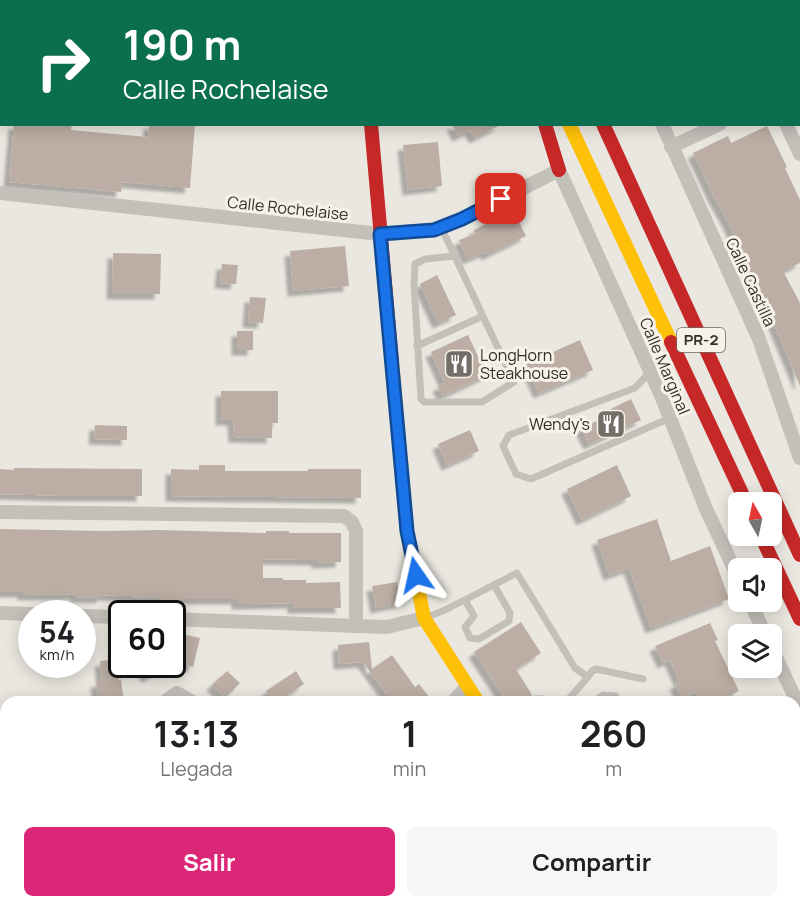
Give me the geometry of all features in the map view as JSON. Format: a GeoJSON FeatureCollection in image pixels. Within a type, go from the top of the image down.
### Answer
{"type":"FeatureCollection","features":[{"type":"Feature","properties":{"kind":"main road"},"geometry":{"type":"LineString","coordinates":[[371,126],[407,531],[424,618],[474,696]]}},
{"type":"Feature","properties":{"kind":"main road"},"geometry":{"type":"LineString","coordinates":[[547,126],[559,170]]}},
{"type":"Feature","properties":{"kind":"main road","name":"PR-2"},"geometry":{"type":"LineString","coordinates":[[570,126],[741,492]]}},
{"type":"Feature","properties":{"kind":"main road","name":"PR-2"},"geometry":{"type":"LineString","coordinates":[[604,126],[800,555]]}},
{"type":"Feature","properties":{"kind":"main road"},"geometry":{"type":"LineString","coordinates":[[766,546],[800,619]]}},
{"type":"Feature","properties":{"kind":"street","name":"Calle Castilla"},"geometry":{"type":"LineString","coordinates":[[663,126],[759,339],[800,458]]}},
{"type":"Feature","properties":{"kind":"street"},"geometry":{"type":"LineString","coordinates":[[671,147],[716,126]]}},
{"type":"Feature","properties":{"kind":"street"},"geometry":{"type":"LineString","coordinates":[[787,126],[800,154]]}},
{"type":"Feature","properties":{"kind":"street","name":"Calle Rochelaise"},"geometry":{"type":"LineString","coordinates":[[0,193],[380,234],[434,230],[462,219],[559,170]]}},
{"type":"Feature","properties":{"kind":"street","name":"Calle Marginal"},"geometry":{"type":"LineString","coordinates":[[559,170],[650,372],[706,509],[729,558]]}},
{"type":"Feature","properties":{"kind":"street"},"geometry":{"type":"LineString","coordinates":[[0,512],[344,516],[352,522],[356,531],[356,626]]}},
{"type":"Feature","properties":{"kind":"street"},"geometry":{"type":"LineString","coordinates":[[0,613],[18,614]]}},
{"type":"Feature","properties":{"kind":"street"},"geometry":{"type":"LineString","coordinates":[[186,620],[387,627],[424,618]]}},
{"type":"Feature","properties":{"kind":"street"},"geometry":{"type":"LineString","coordinates":[[782,670],[794,696]]}},
{"type":"Feature","properties":{"kind":"street"},"geometry":{"type":"LineString","coordinates":[[458,696],[467,686]]}},
{"type":"Feature","properties":{"kind":"lane"},"geometry":{"type":"LineString","coordinates":[[441,226],[514,382],[482,402],[424,402],[420,399],[415,264],[425,259],[455,256]]}},
{"type":"Feature","properties":{"kind":"lane"},"geometry":{"type":"LineString","coordinates":[[417,346],[483,316]]}},
{"type":"Feature","properties":{"kind":"lane"},"geometry":{"type":"LineString","coordinates":[[650,372],[634,388],[509,435],[503,446],[516,474],[531,479],[669,418]]}},
{"type":"Feature","properties":{"kind":"lane"},"geometry":{"type":"LineString","coordinates":[[424,618],[445,610],[517,573],[575,668],[588,676]]}},
{"type":"Feature","properties":{"kind":"lane"},"geometry":{"type":"LineString","coordinates":[[465,600],[474,616],[465,627],[470,638],[479,639],[509,621],[510,613],[494,585]]}},
{"type":"Feature","properties":{"kind":"lane"},"geometry":{"type":"LineString","coordinates":[[571,696],[596,669],[643,679]]}},
{"type":"Feature","properties":{"kind":"building"},"geometry":{"type":"Polygon","coordinates":[[[14,126],[72,126],[71,130],[148,137],[149,126],[195,126],[190,188],[122,182],[121,192],[9,182],[14,126]]]}},
{"type":"Feature","properties":{"kind":"building"},"geometry":{"type":"Polygon","coordinates":[[[453,126],[498,126],[475,138],[470,130],[458,136],[453,126]]]}},
{"type":"Feature","properties":{"kind":"building"},"geometry":{"type":"Polygon","coordinates":[[[767,126],[800,200],[800,263],[783,271],[800,303],[800,386],[728,222],[693,153],[728,136],[731,143],[767,126]]]}},
{"type":"Feature","properties":{"kind":"building"},"geometry":{"type":"Polygon","coordinates":[[[438,142],[442,186],[408,190],[403,145],[438,142]]]}},
{"type":"Feature","properties":{"kind":"building"},"geometry":{"type":"Polygon","coordinates":[[[513,210],[526,236],[487,255],[485,252],[468,259],[459,240],[475,234],[474,230],[513,210]]]}},
{"type":"Feature","properties":{"kind":"building"},"geometry":{"type":"Polygon","coordinates":[[[345,246],[349,286],[293,291],[290,251],[345,246]]]}},
{"type":"Feature","properties":{"kind":"building"},"geometry":{"type":"Polygon","coordinates":[[[113,253],[161,254],[160,294],[112,294],[113,253]]]}},
{"type":"Feature","properties":{"kind":"building"},"geometry":{"type":"Polygon","coordinates":[[[222,264],[238,265],[236,284],[220,283],[222,264]]]}},
{"type":"Feature","properties":{"kind":"building"},"geometry":{"type":"Polygon","coordinates":[[[437,275],[456,315],[438,323],[420,284],[437,275]]]}},
{"type":"Feature","properties":{"kind":"building"},"geometry":{"type":"Polygon","coordinates":[[[250,297],[266,298],[263,323],[248,322],[250,297]]]}},
{"type":"Feature","properties":{"kind":"building"},"geometry":{"type":"Polygon","coordinates":[[[237,331],[253,331],[253,350],[237,350],[237,331]]]}},
{"type":"Feature","properties":{"kind":"building","name":"LongHorn Steakhouse"},"geometry":{"type":"Polygon","coordinates":[[[468,335],[487,375],[443,396],[438,386],[445,383],[431,352],[468,335]]]}},
{"type":"Feature","properties":{"kind":"building"},"geometry":{"type":"Polygon","coordinates":[[[580,340],[593,370],[539,393],[526,364],[580,340]]]}},
{"type":"Feature","properties":{"kind":"building"},"geometry":{"type":"Polygon","coordinates":[[[221,391],[278,391],[278,423],[272,423],[272,438],[234,437],[233,420],[221,420],[221,391]]]}},
{"type":"Feature","properties":{"kind":"building","name":"Wendy's"},"geometry":{"type":"Polygon","coordinates":[[[631,399],[641,420],[589,444],[581,428],[608,416],[607,411],[631,399]]]}},
{"type":"Feature","properties":{"kind":"building"},"geometry":{"type":"Polygon","coordinates":[[[95,425],[127,426],[127,440],[94,439],[95,425]]]}},
{"type":"Feature","properties":{"kind":"building"},"geometry":{"type":"Polygon","coordinates":[[[470,430],[479,451],[447,465],[438,444],[470,430]]]}},
{"type":"Feature","properties":{"kind":"building"},"geometry":{"type":"Polygon","coordinates":[[[199,465],[225,465],[225,471],[361,469],[361,498],[171,496],[171,469],[199,470],[199,465]]]}},
{"type":"Feature","properties":{"kind":"building"},"geometry":{"type":"Polygon","coordinates":[[[617,465],[631,496],[582,520],[567,489],[617,465]]]}},
{"type":"Feature","properties":{"kind":"building"},"geometry":{"type":"Polygon","coordinates":[[[14,468],[142,469],[142,496],[0,494],[0,469],[14,470],[14,468]]]}},
{"type":"Feature","properties":{"kind":"building"},"geometry":{"type":"Polygon","coordinates":[[[657,519],[671,561],[710,546],[728,599],[651,628],[629,568],[609,575],[597,540],[657,519]]]}},
{"type":"Feature","properties":{"kind":"building"},"geometry":{"type":"Polygon","coordinates":[[[0,529],[341,533],[341,562],[317,563],[317,560],[263,559],[263,578],[306,580],[306,583],[340,582],[341,608],[293,608],[293,603],[237,604],[237,599],[158,600],[158,598],[132,596],[102,595],[102,598],[76,597],[76,594],[23,595],[23,592],[0,592],[0,529]]]}},
{"type":"Feature","properties":{"kind":"building"},"geometry":{"type":"Polygon","coordinates":[[[397,582],[401,603],[376,608],[372,586],[397,582]]]}},
{"type":"Feature","properties":{"kind":"building"},"geometry":{"type":"Polygon","coordinates":[[[521,622],[541,653],[516,669],[532,695],[503,696],[474,652],[521,622]]]}},
{"type":"Feature","properties":{"kind":"building"},"geometry":{"type":"Polygon","coordinates":[[[710,623],[718,640],[715,641],[728,668],[728,678],[733,678],[739,691],[729,696],[698,696],[696,692],[681,696],[675,684],[680,682],[670,660],[663,663],[655,646],[710,623]]]}},
{"type":"Feature","properties":{"kind":"building"},"geometry":{"type":"Polygon","coordinates":[[[186,635],[200,638],[193,667],[186,665],[186,635]]]}},
{"type":"Feature","properties":{"kind":"building"},"geometry":{"type":"Polygon","coordinates":[[[369,642],[372,669],[392,655],[415,687],[419,684],[428,696],[388,696],[363,662],[339,664],[338,645],[369,642]]]}},
{"type":"Feature","properties":{"kind":"building"},"geometry":{"type":"Polygon","coordinates":[[[108,660],[108,678],[121,679],[123,696],[98,696],[96,682],[102,682],[100,661],[108,660]]]}},
{"type":"Feature","properties":{"kind":"building"},"geometry":{"type":"Polygon","coordinates":[[[227,671],[240,683],[227,696],[223,696],[212,685],[227,671]]]}},
{"type":"Feature","properties":{"kind":"building"},"geometry":{"type":"Polygon","coordinates":[[[296,671],[304,684],[285,696],[269,696],[266,691],[296,671]]]}},
{"type":"Feature","properties":{"kind":"traffic: slow"},"geometry":{"type":"LineString","coordinates":[[570,126],[671,342]]}},
{"type":"Feature","properties":{"kind":"traffic: slow"},"geometry":{"type":"LineString","coordinates":[[392,363],[407,531],[424,618],[474,696]]}},
{"type":"Feature","properties":{"kind":"traffic: jam"},"geometry":{"type":"LineString","coordinates":[[371,126],[392,363]]}},
{"type":"Feature","properties":{"kind":"traffic: jam"},"geometry":{"type":"LineString","coordinates":[[546,126],[559,170]]}},
{"type":"Feature","properties":{"kind":"traffic: jam"},"geometry":{"type":"LineString","coordinates":[[604,126],[800,555]]}},
{"type":"Feature","properties":{"kind":"traffic: jam"},"geometry":{"type":"LineString","coordinates":[[671,342],[741,492]]}},
{"type":"Feature","properties":{"kind":"traffic: jam"},"geometry":{"type":"LineString","coordinates":[[766,546],[800,619]]}},
{"type":"Feature","properties":{"kind":"place","name":"LongHorn Steakhouse"},"geometry":{"type":"Point","coordinates":[459,364]}},
{"type":"Feature","properties":{"kind":"place","name":"Wendy's"},"geometry":{"type":"Point","coordinates":[611,424]}},
{"type":"Feature","properties":{"kind":"route"},"geometry":{"type":"LineString","coordinates":[[416,575],[407,531],[380,234],[434,230],[501,199]]}}]}
